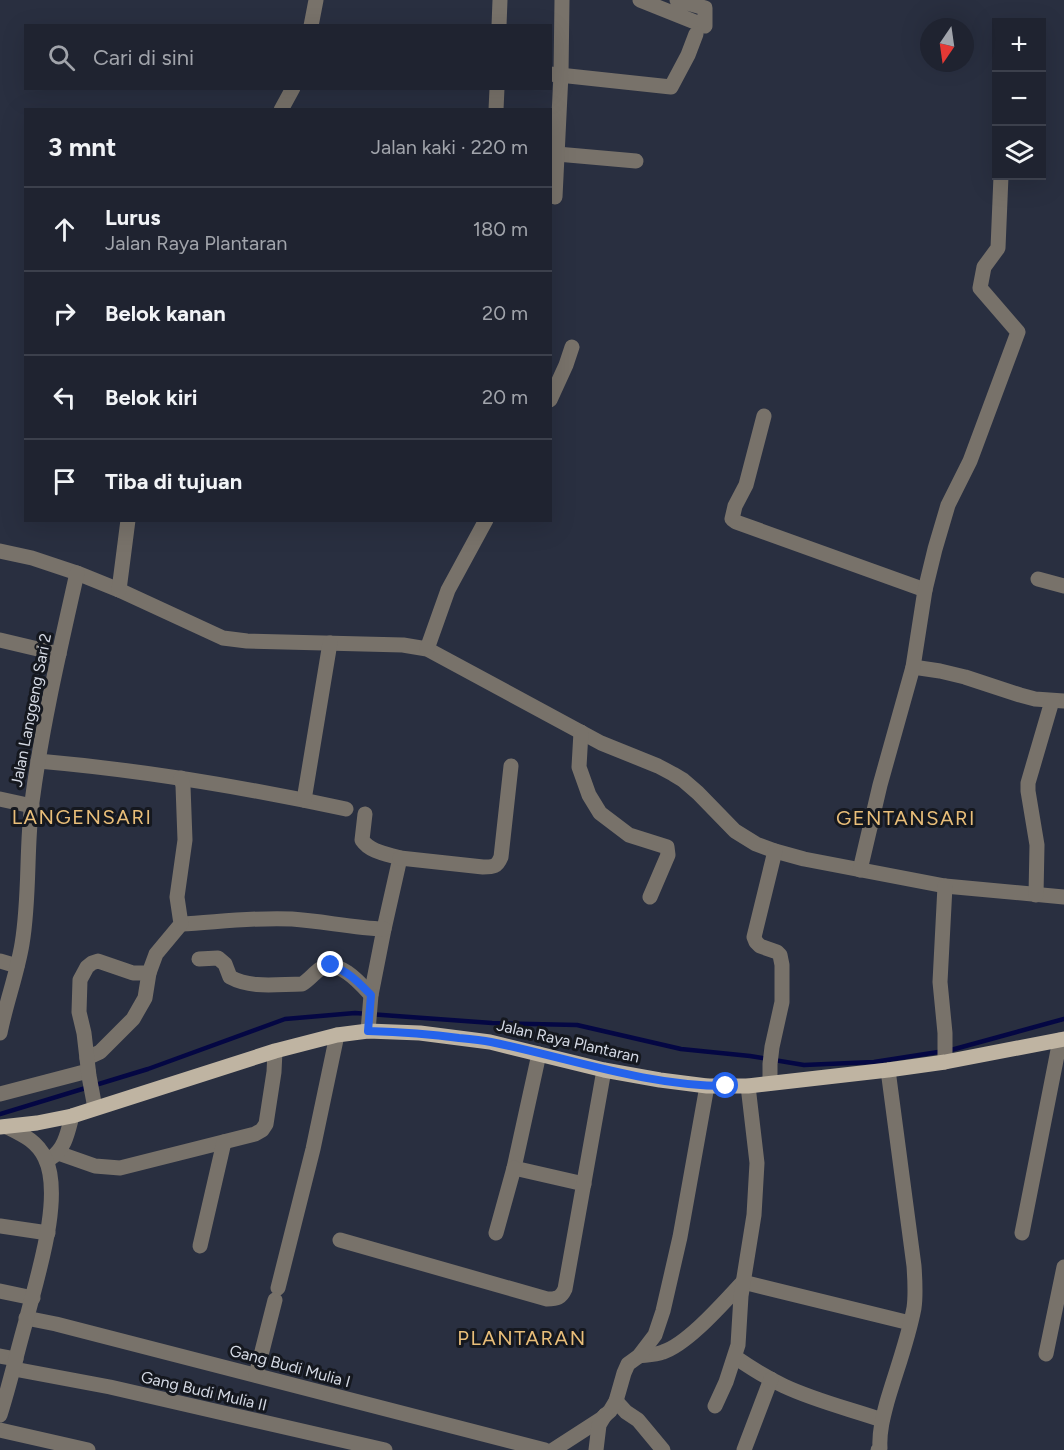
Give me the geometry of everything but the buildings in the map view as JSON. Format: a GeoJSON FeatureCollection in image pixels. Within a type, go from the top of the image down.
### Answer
{"type":"FeatureCollection","features":[{"type":"Feature","properties":{"kind":"main road","name":"Jalan Raya Plantaran"},"geometry":{"type":"LineString","coordinates":[[4,1127],[72,1116],[275,1051],[337,1035],[369,1012],[420,1033],[490,1042],[604,1070],[707,1086],[748,1086],[888,1070],[1062,1040]]}},
{"type":"Feature","properties":{"kind":"street"},"geometry":{"type":"LineString","coordinates":[[311,24],[316,0]]}},
{"type":"Feature","properties":{"kind":"street"},"geometry":{"type":"LineString","coordinates":[[499,24],[500,0]]}},
{"type":"Feature","properties":{"kind":"street"},"geometry":{"type":"LineString","coordinates":[[555,197],[556,74],[562,0]]}},
{"type":"Feature","properties":{"kind":"street"},"geometry":{"type":"LineString","coordinates":[[640,0],[705,26],[705,8],[677,0]]}},
{"type":"Feature","properties":{"kind":"street"},"geometry":{"type":"LineString","coordinates":[[556,74],[671,87],[696,34]]}},
{"type":"Feature","properties":{"kind":"street"},"geometry":{"type":"LineString","coordinates":[[282,108],[292,90]]}},
{"type":"Feature","properties":{"kind":"street"},"geometry":{"type":"LineString","coordinates":[[496,108],[497,90]]}},
{"type":"Feature","properties":{"kind":"street"},"geometry":{"type":"LineString","coordinates":[[557,153],[636,161]]}},
{"type":"Feature","properties":{"kind":"street"},"geometry":{"type":"LineString","coordinates":[[860,870],[880,785],[913,668],[925,590],[935,549],[948,505],[970,461],[1018,332],[980,288],[984,267],[998,248],[1001,180]]}},
{"type":"Feature","properties":{"kind":"street"},"geometry":{"type":"LineString","coordinates":[[552,396],[572,346]]}},
{"type":"Feature","properties":{"kind":"street"},"geometry":{"type":"LineString","coordinates":[[764,416],[746,485],[732,516],[734,521],[925,590]]}},
{"type":"Feature","properties":{"kind":"street"},"geometry":{"type":"LineString","coordinates":[[118,590],[128,522]]}},
{"type":"Feature","properties":{"kind":"street"},"geometry":{"type":"LineString","coordinates":[[427,649],[448,590],[485,522]]}},
{"type":"Feature","properties":{"kind":"street"},"geometry":{"type":"LineString","coordinates":[[0,551],[32,558],[77,573],[223,638],[403,645],[427,649],[601,743],[658,766],[683,780],[735,831],[756,844],[775,851],[804,859],[945,886],[1064,897]]}},
{"type":"Feature","properties":{"kind":"street","name":"Jalan Langgeng Sari 2"},"geometry":{"type":"LineString","coordinates":[[0,1033],[22,945],[32,806],[38,761],[77,573]]}},
{"type":"Feature","properties":{"kind":"street"},"geometry":{"type":"LineString","coordinates":[[1038,579],[1064,586]]}},
{"type":"Feature","properties":{"kind":"street"},"geometry":{"type":"LineString","coordinates":[[0,640],[59,654]]}},
{"type":"Feature","properties":{"kind":"street"},"geometry":{"type":"LineString","coordinates":[[304,800],[330,643]]}},
{"type":"Feature","properties":{"kind":"street"},"geometry":{"type":"LineString","coordinates":[[913,668],[965,677],[1020,696],[1058,701],[1030,776],[1028,791],[1037,845],[1036,895]]}},
{"type":"Feature","properties":{"kind":"street"},"geometry":{"type":"LineString","coordinates":[[581,732],[579,767],[589,795],[600,813],[629,836],[667,847],[668,855],[650,897]]}},
{"type":"Feature","properties":{"kind":"street"},"geometry":{"type":"LineString","coordinates":[[38,761],[88,765],[181,778],[346,809]]}},
{"type":"Feature","properties":{"kind":"street"},"geometry":{"type":"LineString","coordinates":[[365,814],[362,840],[365,845],[381,853],[400,858],[493,867],[499,863],[501,857],[511,766]]}},
{"type":"Feature","properties":{"kind":"street"},"geometry":{"type":"LineString","coordinates":[[181,778],[185,840],[177,897],[181,924]]}},
{"type":"Feature","properties":{"kind":"street"},"geometry":{"type":"LineString","coordinates":[[0,799],[32,806]]}},
{"type":"Feature","properties":{"kind":"street"},"geometry":{"type":"LineString","coordinates":[[770,1083],[771,1047],[782,1002],[782,965],[777,952],[760,946],[754,937],[775,851]]}},
{"type":"Feature","properties":{"kind":"street"},"geometry":{"type":"LineString","coordinates":[[369,1012],[400,858]]}},
{"type":"Feature","properties":{"kind":"street"},"geometry":{"type":"LineString","coordinates":[[945,886],[940,982],[945,1059]]}},
{"type":"Feature","properties":{"kind":"street"},"geometry":{"type":"LineString","coordinates":[[0,1094],[89,1073],[100,1052],[133,1019],[145,998],[149,973],[156,954],[181,924],[292,919],[367,929],[384,929]]}},
{"type":"Feature","properties":{"kind":"street"},"geometry":{"type":"LineString","coordinates":[[199,958],[218,958],[225,964],[230,977],[258,985],[302,984],[321,968],[331,965],[354,977],[369,1012]]}},
{"type":"Feature","properties":{"kind":"street"},"geometry":{"type":"LineString","coordinates":[[0,961],[17,966]]}},
{"type":"Feature","properties":{"kind":"street"},"geometry":{"type":"LineString","coordinates":[[95,1108],[79,1012],[80,980],[87,967],[98,962],[133,973],[149,973]]}},
{"type":"Feature","properties":{"kind":"street"},"geometry":{"type":"LineString","coordinates":[[256,1375],[314,1149],[337,1035]]}},
{"type":"Feature","properties":{"kind":"street"},"geometry":{"type":"LineString","coordinates":[[1022,1233],[1062,1040]]}},
{"type":"Feature","properties":{"kind":"street"},"geometry":{"type":"LineString","coordinates":[[4,1127],[33,1141],[40,1149],[53,1157],[95,1166],[120,1168],[255,1134],[266,1124],[275,1051]]}},
{"type":"Feature","properties":{"kind":"street"},"geometry":{"type":"LineString","coordinates":[[496,1233],[514,1168],[539,1054]]}},
{"type":"Feature","properties":{"kind":"street"},"geometry":{"type":"LineString","coordinates":[[340,1239],[547,1299],[556,1299],[565,1289],[604,1070]]}},
{"type":"Feature","properties":{"kind":"street"},"geometry":{"type":"LineString","coordinates":[[880,1449],[882,1420],[910,1323],[915,1292],[914,1266],[888,1070]]}},
{"type":"Feature","properties":{"kind":"street"},"geometry":{"type":"LineString","coordinates":[[596,1450],[600,1425],[616,1401],[628,1364],[639,1356],[655,1335],[663,1311],[680,1237],[707,1086]]}},
{"type":"Feature","properties":{"kind":"street"},"geometry":{"type":"LineString","coordinates":[[715,1406],[735,1357],[740,1332],[743,1282],[753,1223],[757,1172],[748,1086]]}},
{"type":"Feature","properties":{"kind":"street"},"geometry":{"type":"LineString","coordinates":[[0,1411],[33,1298],[48,1233],[53,1157],[65,1138],[72,1116]]}},
{"type":"Feature","properties":{"kind":"street"},"geometry":{"type":"LineString","coordinates":[[200,1245],[224,1142]]}},
{"type":"Feature","properties":{"kind":"street"},"geometry":{"type":"LineString","coordinates":[[514,1168],[584,1184]]}},
{"type":"Feature","properties":{"kind":"street"},"geometry":{"type":"LineString","coordinates":[[0,1226],[48,1233]]}},
{"type":"Feature","properties":{"kind":"street"},"geometry":{"type":"LineString","coordinates":[[1046,1354],[1064,1267]]}},
{"type":"Feature","properties":{"kind":"street"},"geometry":{"type":"LineString","coordinates":[[743,1282],[910,1323]]}},
{"type":"Feature","properties":{"kind":"street"},"geometry":{"type":"LineString","coordinates":[[639,1356],[662,1353],[684,1340],[743,1282]]}},
{"type":"Feature","properties":{"kind":"street"},"geometry":{"type":"LineString","coordinates":[[0,1292],[33,1298]]}},
{"type":"Feature","properties":{"kind":"street","name":"Gang Budi Mulia I"},"geometry":{"type":"LineString","coordinates":[[26,1318],[545,1450]]}},
{"type":"Feature","properties":{"kind":"street","name":"Gang Budi Mulia II"},"geometry":{"type":"LineString","coordinates":[[0,1356],[15,1364],[385,1450]]}},
{"type":"Feature","properties":{"kind":"street"},"geometry":{"type":"LineString","coordinates":[[735,1357],[797,1392],[882,1420]]}},
{"type":"Feature","properties":{"kind":"street"},"geometry":{"type":"LineString","coordinates":[[744,1450],[771,1379]]}},
{"type":"Feature","properties":{"kind":"street"},"geometry":{"type":"LineString","coordinates":[[616,1401],[638,1420],[663,1450]]}},
{"type":"Feature","properties":{"kind":"street"},"geometry":{"type":"LineString","coordinates":[[553,1450],[605,1415]]}},
{"type":"Feature","properties":{"kind":"street"},"geometry":{"type":"LineString","coordinates":[[0,1430],[88,1450]]}},
{"type":"Feature","properties":{"kind":"waterway"},"geometry":{"type":"LineString","coordinates":[[0,1114],[148,1069],[285,1019],[355,1013],[492,1023],[577,1025],[681,1049],[750,1056],[804,1065],[874,1062],[951,1050],[1064,1019]]}},
{"type":"Feature","properties":{"kind":"district","name":"LANGENSARI"},"geometry":{"type":"Point","coordinates":[82,817]}},
{"type":"Feature","properties":{"kind":"district","name":"GENTANSARI"},"geometry":{"type":"Point","coordinates":[906,818]}},
{"type":"Feature","properties":{"kind":"district","name":"PLANTARAN"},"geometry":{"type":"Point","coordinates":[522,1338]}},
{"type":"Feature","properties":{"kind":"route"},"geometry":{"type":"LineString","coordinates":[[331,965],[354,977],[371,995],[368,1031],[420,1033],[490,1042],[604,1070],[660,1080],[726,1086]]}}]}
